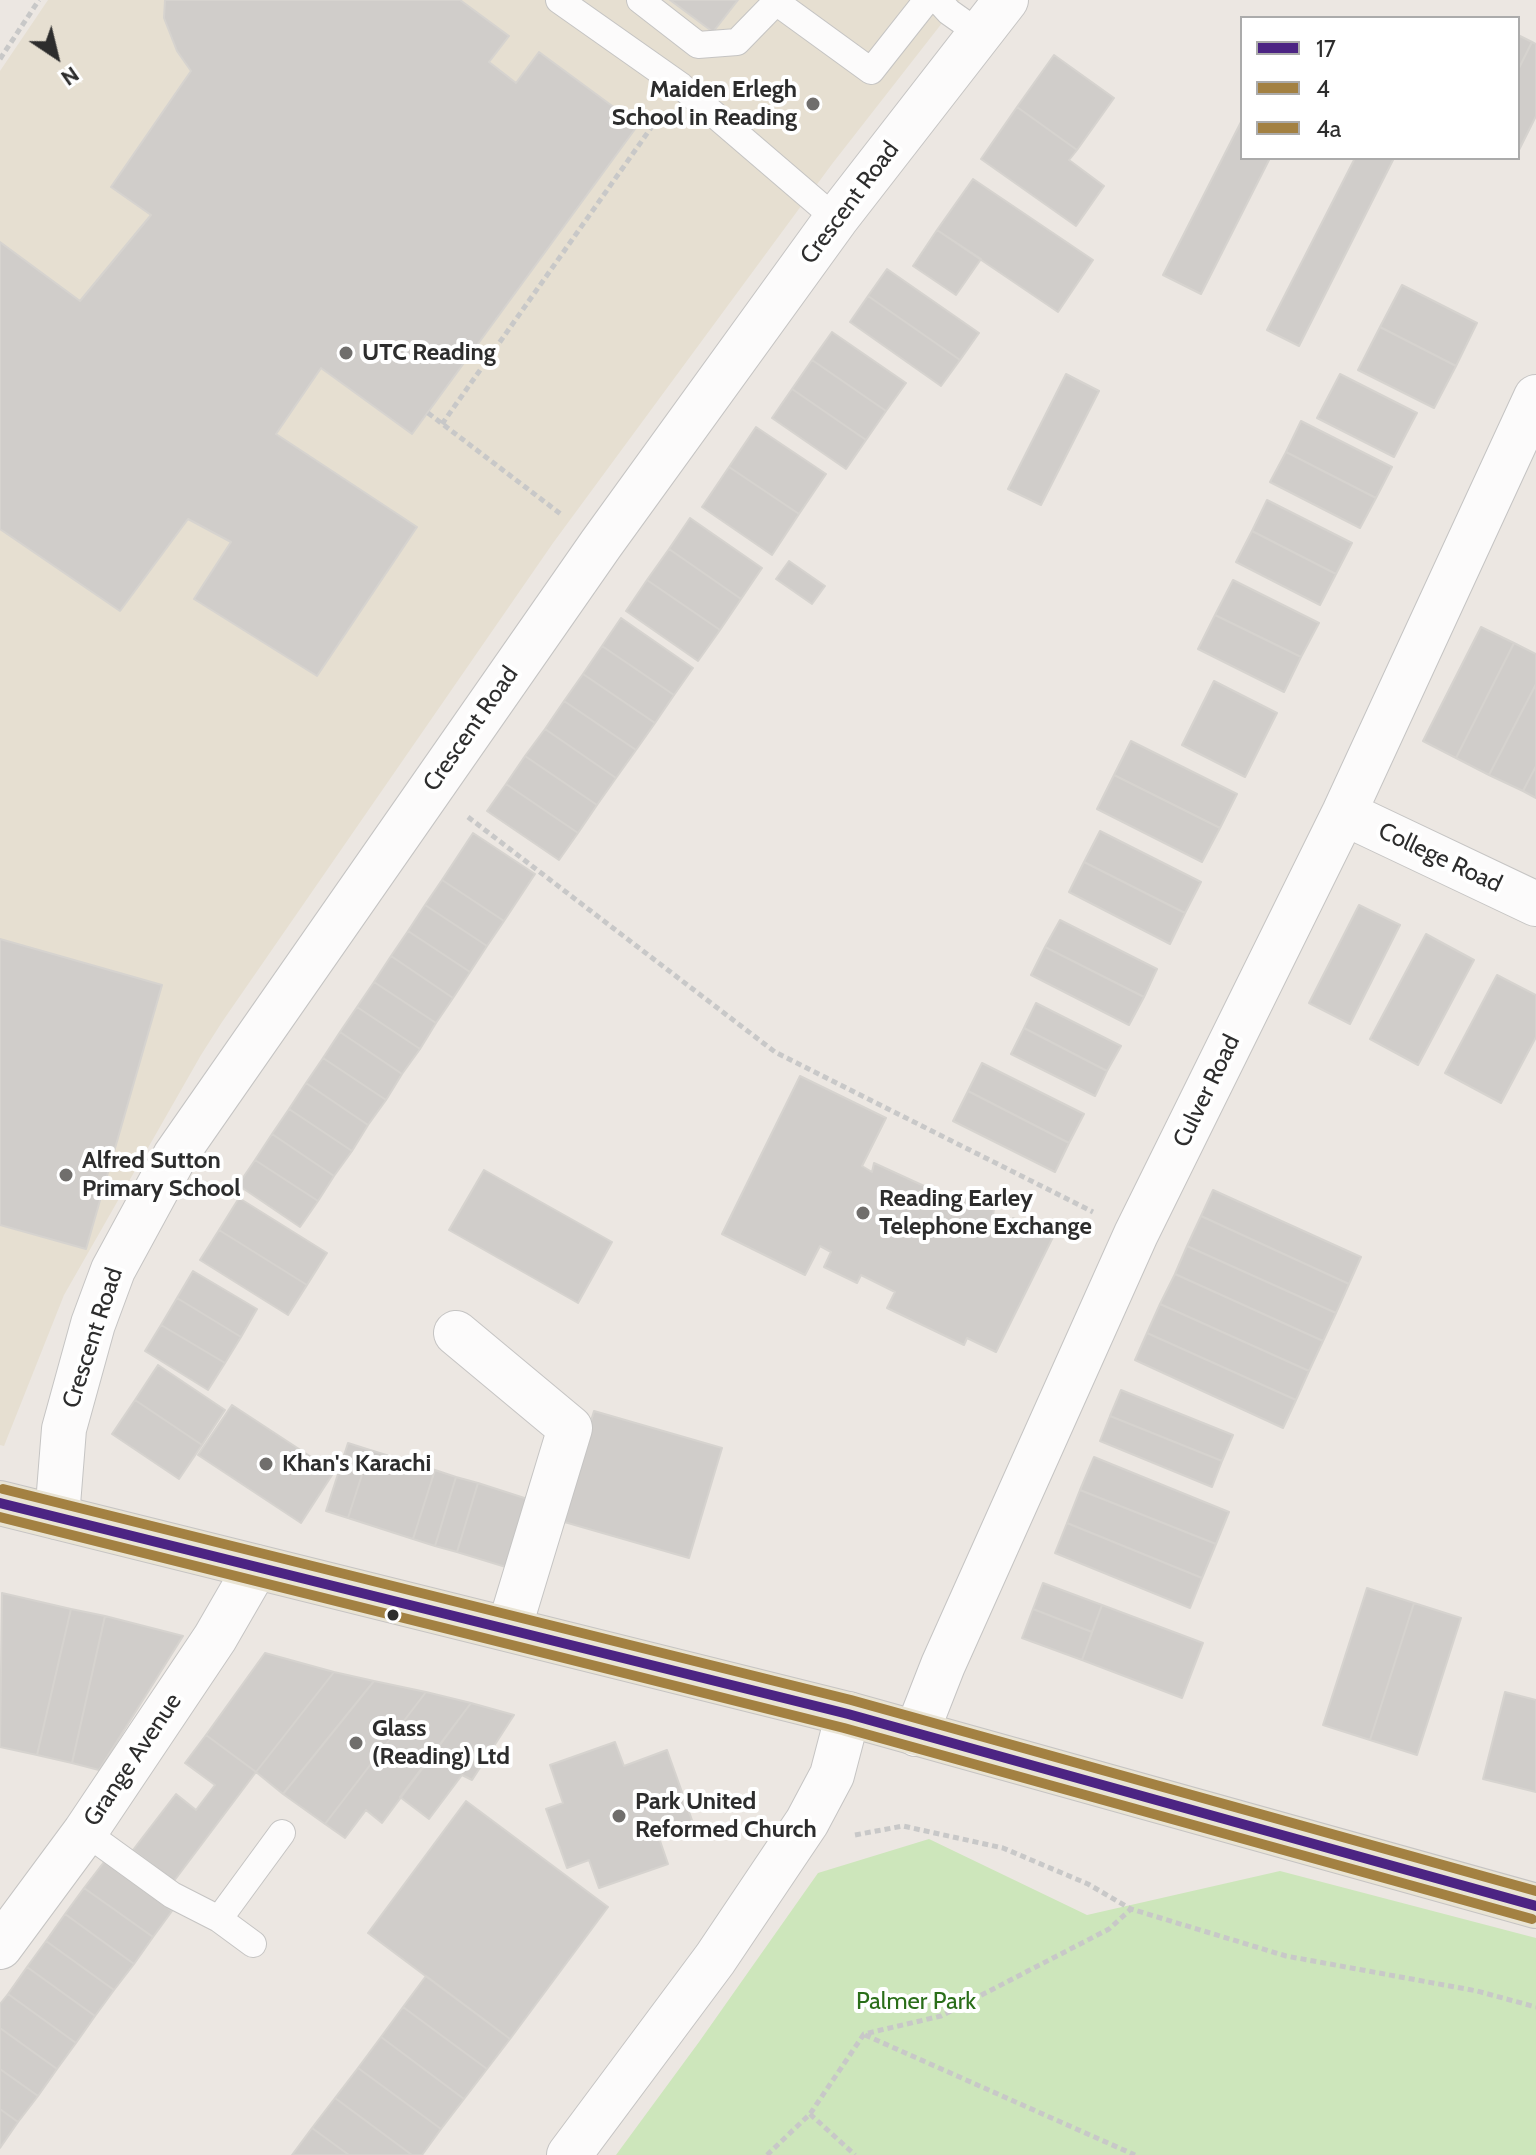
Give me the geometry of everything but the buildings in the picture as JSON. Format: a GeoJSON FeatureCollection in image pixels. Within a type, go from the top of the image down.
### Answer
{"type":"FeatureCollection","features":[{"type":"Feature","properties":{"kind":"main road"},"geometry":{"type":"LineString","coordinates":[[0,1503],[848,1714],[1536,1906]]}},
{"type":"Feature","properties":{"kind":"street","name":"Crescent Road"},"geometry":{"type":"LineString","coordinates":[[57,1517],[64,1429],[93,1324],[113,1270],[175,1156],[601,544],[836,219],[993,17]]}},
{"type":"Feature","properties":{"kind":"street","name":"Culver Road"},"geometry":{"type":"LineString","coordinates":[[916,1734],[949,1651],[1136,1234],[1344,813],[1536,397]]}},
{"type":"Feature","properties":{"kind":"street","name":"College Road"},"geometry":{"type":"LineString","coordinates":[[1344,813],[1536,904]]}},
{"type":"Feature","properties":{"kind":"street"},"geometry":{"type":"LineString","coordinates":[[456,1333],[570,1428],[509,1629]]}},
{"type":"Feature","properties":{"kind":"street","name":"Grange Avenue"},"geometry":{"type":"LineString","coordinates":[[0,1947],[85,1832],[215,1638],[256,1567]]}},
{"type":"Feature","properties":{"kind":"street"},"geometry":{"type":"LineString","coordinates":[[569,2155],[715,1959],[807,1822],[832,1775],[848,1714]]}},
{"type":"Feature","properties":{"kind":"lane"},"geometry":{"type":"LineString","coordinates":[[559,0],[681,86],[836,219]]}},
{"type":"Feature","properties":{"kind":"lane"},"geometry":{"type":"LineString","coordinates":[[640,0],[698,45],[737,42],[776,1],[871,71],[927,0]]}},
{"type":"Feature","properties":{"kind":"lane"},"geometry":{"type":"LineString","coordinates":[[938,0],[949,12],[993,17]]}},
{"type":"Feature","properties":{"kind":"lane"},"geometry":{"type":"LineString","coordinates":[[85,1832],[172,1895],[219,1919],[253,1944]]}},
{"type":"Feature","properties":{"kind":"lane"},"geometry":{"type":"LineString","coordinates":[[219,1919],[282,1833]]}},
{"type":"Feature","properties":{"kind":"path"},"geometry":{"type":"LineString","coordinates":[[0,59],[39,0]]}},
{"type":"Feature","properties":{"kind":"path"},"geometry":{"type":"LineString","coordinates":[[442,424],[681,86]]}},
{"type":"Feature","properties":{"kind":"path"},"geometry":{"type":"LineString","coordinates":[[428,413],[601,544]]}},
{"type":"Feature","properties":{"kind":"path"},"geometry":{"type":"LineString","coordinates":[[430,787],[775,1052],[1136,1234]]}},
{"type":"Feature","properties":{"kind":"path"},"geometry":{"type":"LineString","coordinates":[[844,1837],[903,1826],[1003,1848],[1088,1884],[1131,1909],[1286,1956],[1477,1991],[1536,2007]]}},
{"type":"Feature","properties":{"kind":"path"},"geometry":{"type":"LineString","coordinates":[[767,2155],[810,2114],[864,2034],[941,2016],[1109,1929],[1131,1909]]}},
{"type":"Feature","properties":{"kind":"path"},"geometry":{"type":"LineString","coordinates":[[864,2034],[1135,2155]]}},
{"type":"Feature","properties":{"kind":"path"},"geometry":{"type":"LineString","coordinates":[[810,2114],[855,2155]]}},
{"type":"Feature","properties":{"kind":"shaded area","name":"UTC Reading"},"geometry":{"type":"Polygon","coordinates":[[[48,0],[960,0],[832,164],[553,543],[222,1022],[64,1295],[4,1446],[0,1445],[0,71],[48,0]]]}},
{"type":"Feature","properties":{"kind":"green space","name":"Palmer Park"},"geometry":{"type":"Polygon","coordinates":[[[929,1839],[1087,1915],[1280,1871],[1536,1938],[1536,2155],[616,2155],[818,1873],[929,1839]]]}},
{"type":"Feature","properties":{"kind":"transit line","name":"4a"},"geometry":{"type":"LineString","coordinates":[[3,1489],[851,1700],[1536,1891]]}},
{"type":"Feature","properties":{"kind":"transit line","name":"17"},"geometry":{"type":"LineString","coordinates":[[0,1503],[848,1714],[1536,1906]]}},
{"type":"Feature","properties":{"kind":"transit line","name":"4"},"geometry":{"type":"LineString","coordinates":[[0,1517],[844,1728],[1532,1919]]}},
{"type":"Feature","properties":{"kind":"place","name":"Maiden Erlegh School in Reading"},"geometry":{"type":"Point","coordinates":[813,104]}},
{"type":"Feature","properties":{"kind":"place","name":"UTC Reading"},"geometry":{"type":"Point","coordinates":[346,353]}},
{"type":"Feature","properties":{"kind":"place","name":"Alfred Sutton Primary School"},"geometry":{"type":"Point","coordinates":[66,1175]}},
{"type":"Feature","properties":{"kind":"place","name":"Reading Earley Telephone Exchange"},"geometry":{"type":"Point","coordinates":[863,1213]}},
{"type":"Feature","properties":{"kind":"place","name":"Khan's Karachi"},"geometry":{"type":"Point","coordinates":[266,1464]}},
{"type":"Feature","properties":{"kind":"place","name":"Glass (Reading) Ltd"},"geometry":{"type":"Point","coordinates":[356,1743]}},
{"type":"Feature","properties":{"kind":"place","name":"Park United Reformed Church"},"geometry":{"type":"Point","coordinates":[619,1816]}}]}
